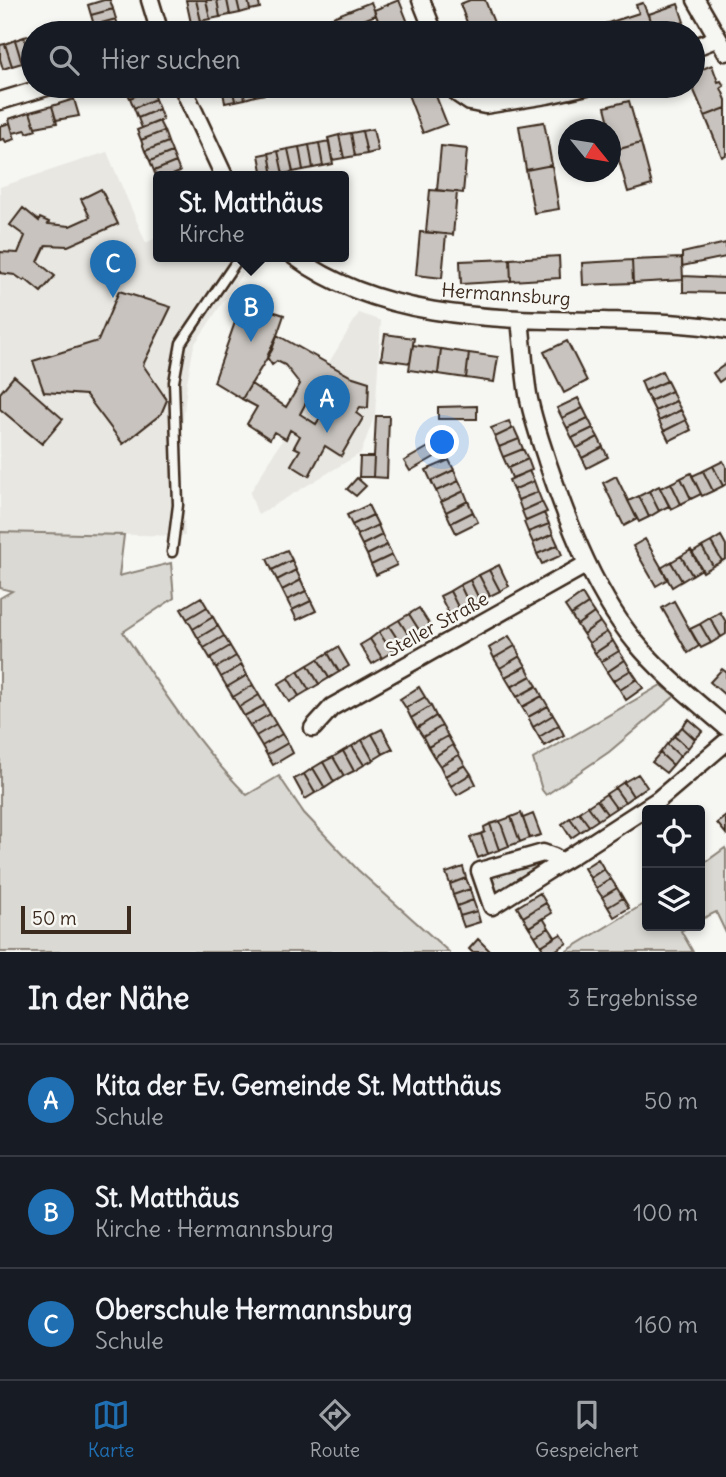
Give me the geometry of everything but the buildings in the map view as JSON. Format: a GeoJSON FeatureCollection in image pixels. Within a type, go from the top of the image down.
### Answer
{"type":"FeatureCollection","features":[{"type":"Feature","properties":{"kind":"street"},"geometry":{"type":"LineString","coordinates":[[149,0],[156,21]]}},
{"type":"Feature","properties":{"kind":"street"},"geometry":{"type":"LineString","coordinates":[[421,0],[429,21]]}},
{"type":"Feature","properties":{"kind":"street"},"geometry":{"type":"LineString","coordinates":[[696,0],[722,45]]}},
{"type":"Feature","properties":{"kind":"street"},"geometry":{"type":"LineString","coordinates":[[0,101],[21,95]]}},
{"type":"Feature","properties":{"kind":"street"},"geometry":{"type":"LineString","coordinates":[[188,98],[222,171]]}},
{"type":"Feature","properties":{"kind":"street"},"geometry":{"type":"LineString","coordinates":[[465,98],[485,105],[523,98]]}},
{"type":"Feature","properties":{"kind":"street","name":"Hermannsburg"},"geometry":{"type":"LineString","coordinates":[[304,262],[370,296],[433,310],[520,320],[680,324],[726,330]]}},
{"type":"Feature","properties":{"kind":"street"},"geometry":{"type":"LineString","coordinates":[[520,320],[528,394],[534,420],[559,495],[587,564],[621,622],[642,650],[666,675],[726,727]]}},
{"type":"Feature","properties":{"kind":"street","name":"Steller Straße"},"geometry":{"type":"LineString","coordinates":[[313,727],[332,707],[587,564]]}},
{"type":"Feature","properties":{"kind":"street"},"geometry":{"type":"LineString","coordinates":[[560,863],[554,857],[543,853],[480,871],[492,906],[560,863],[659,800],[726,742]]}},
{"type":"Feature","properties":{"kind":"lane"},"geometry":{"type":"LineString","coordinates":[[172,552],[178,505],[174,382],[181,343],[236,262]]}},
{"type":"Feature","properties":{"kind":"shaded area"},"geometry":{"type":"Polygon","coordinates":[[[107,152],[146,243],[153,240],[153,262],[250,262],[194,345],[187,382],[180,453],[185,536],[0,532],[0,187],[107,152]]]}},
{"type":"Feature","properties":{"kind":"shaded area"},"geometry":{"type":"Polygon","coordinates":[[[359,313],[381,321],[375,414],[361,453],[258,515],[250,493],[359,313]]]}},
{"type":"Feature","properties":{"kind":"shaded area"},"geometry":{"type":"Polygon","coordinates":[[[0,532],[124,535],[119,576],[171,563],[174,598],[123,632],[181,716],[229,777],[247,795],[279,776],[304,813],[358,870],[449,952],[0,952],[0,598],[12,591],[0,588],[0,532]]]}},
{"type":"Feature","properties":{"kind":"shaded area"},"geometry":{"type":"Polygon","coordinates":[[[661,685],[675,696],[609,752],[546,795],[533,759],[661,685]]]}},
{"type":"Feature","properties":{"kind":"shaded area"},"geometry":{"type":"Polygon","coordinates":[[[725,848],[726,933],[716,912],[705,918],[705,862],[725,848]]]}},
{"type":"Feature","properties":{"kind":"shaded area"},"geometry":{"type":"Polygon","coordinates":[[[538,861],[543,865],[495,896],[487,877],[538,861]]]}},
{"type":"Feature","properties":{"kind":"shaded area"},"geometry":{"type":"Polygon","coordinates":[[[642,905],[642,931],[681,931],[693,952],[565,952],[642,905]]]}},
{"type":"Feature","properties":{"kind":"place","name":"Oberschule Hermannsburg"},"geometry":{"type":"Point","coordinates":[113,298]}},
{"type":"Feature","properties":{"kind":"place","name":"St. Matthäus"},"geometry":{"type":"Point","coordinates":[251,342]}},
{"type":"Feature","properties":{"kind":"place","name":"Kita der Ev. Gemeinde St. Matthäus"},"geometry":{"type":"Point","coordinates":[327,433]}}]}
